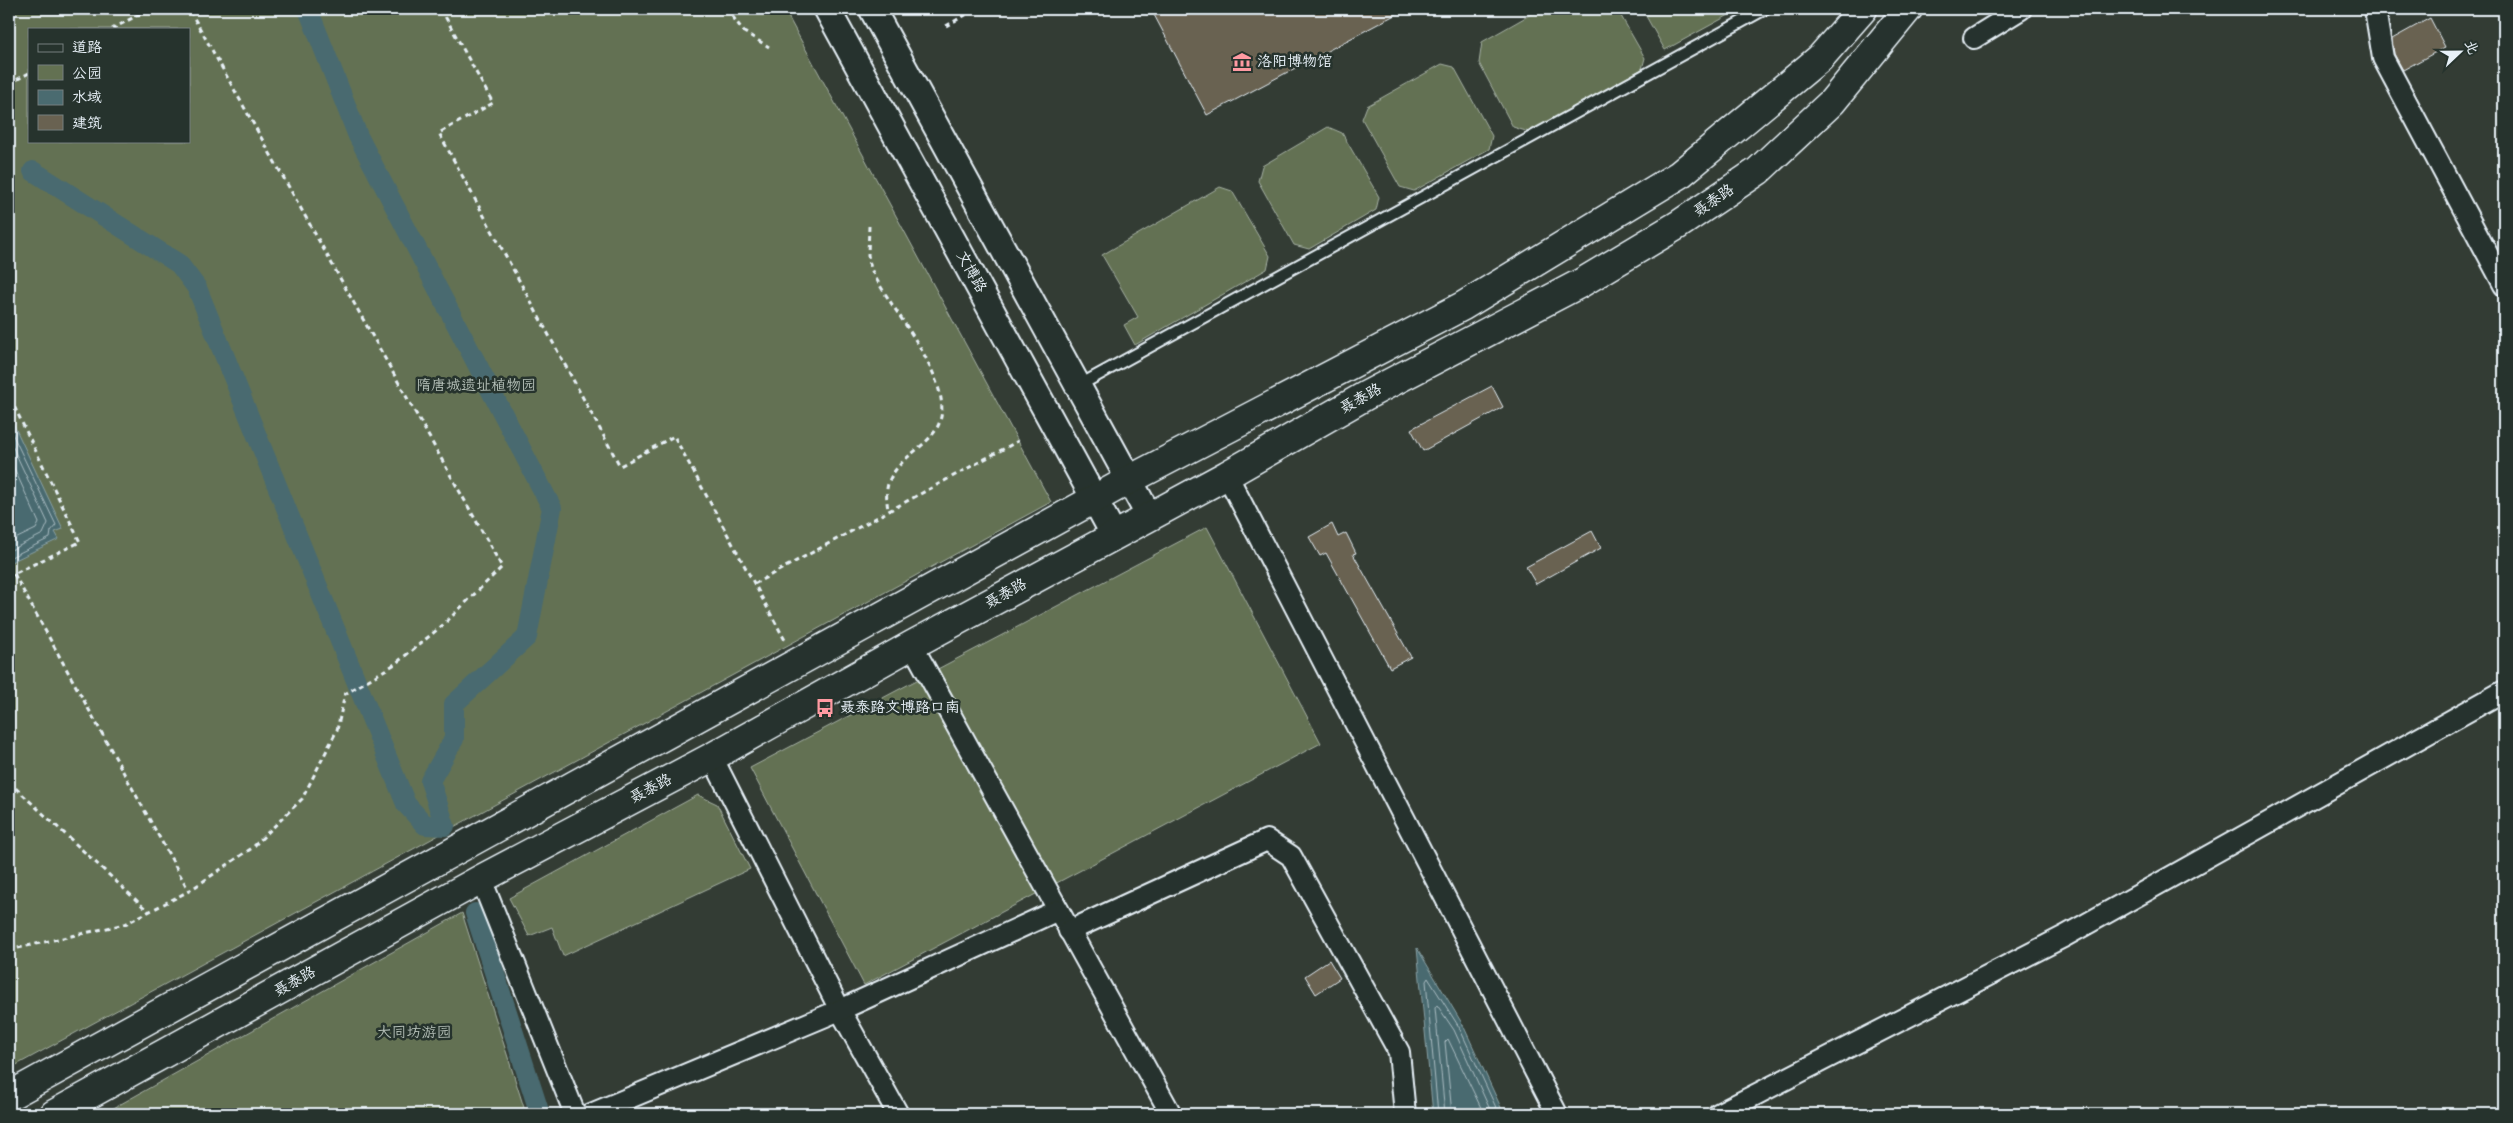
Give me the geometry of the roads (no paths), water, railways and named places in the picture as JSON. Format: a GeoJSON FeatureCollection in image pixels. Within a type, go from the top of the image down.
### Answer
{"type":"FeatureCollection","features":[{"type":"Feature","properties":{"kind":"main road"},"geometry":{"type":"LineString","coordinates":[[9,1096],[1094,499],[1463,306],[1679,175],[1820,58],[1863,9]]}},
{"type":"Feature","properties":{"kind":"main road","name":"聂泰路"},"geometry":{"type":"LineString","coordinates":[[54,1114],[481,879],[712,757],[912,645],[1227,475],[1365,396],[1581,283],[1678,225],[1750,177],[1832,102],[1908,9]]}},
{"type":"Feature","properties":{"kind":"street","name":"文博路"},"geometry":{"type":"LineString","coordinates":[[827,9],[1114,535]]}},
{"type":"Feature","properties":{"kind":"street"},"geometry":{"type":"LineString","coordinates":[[872,9],[1149,516]]}},
{"type":"Feature","properties":{"kind":"street"},"geometry":{"type":"LineString","coordinates":[[1974,38],[2021,9]]}},
{"type":"Feature","properties":{"kind":"street"},"geometry":{"type":"LineString","coordinates":[[2375,9],[2383,58],[2504,285]]}},
{"type":"Feature","properties":{"kind":"street"},"geometry":{"type":"LineString","coordinates":[[1227,475],[1557,1114]]}},
{"type":"Feature","properties":{"kind":"street"},"geometry":{"type":"LineString","coordinates":[[912,645],[1171,1114]]}},
{"type":"Feature","properties":{"kind":"street"},"geometry":{"type":"LineString","coordinates":[[1718,1114],[2065,936],[2504,690]]}},
{"type":"Feature","properties":{"kind":"street"},"geometry":{"type":"LineString","coordinates":[[712,757],[840,1010],[898,1114]]}},
{"type":"Feature","properties":{"kind":"street"},"geometry":{"type":"LineString","coordinates":[[1069,931],[1267,840],[1291,856],[1399,1052],[1406,1114]]}},
{"type":"Feature","properties":{"kind":"street"},"geometry":{"type":"LineString","coordinates":[[481,879],[575,1114]]}},
{"type":"Feature","properties":{"kind":"street"},"geometry":{"type":"LineString","coordinates":[[591,1114],[840,1010],[1058,910]]}},
{"type":"Feature","properties":{"kind":"lane"},"geometry":{"type":"LineString","coordinates":[[1078,386],[1764,9]]}},
{"type":"Feature","properties":{"kind":"water"},"geometry":{"type":"Polygon","coordinates":[[[12,421],[63,529],[55,532],[59,539],[9,563],[9,423],[12,421]]]}},
{"type":"Feature","properties":{"kind":"water"},"geometry":{"type":"Polygon","coordinates":[[[1417,948],[1463,1025],[1504,1114],[1433,1114],[1417,948]]]}},
{"type":"Feature","properties":{"kind":"waterway"},"geometry":{"type":"LineString","coordinates":[[33,171],[179,264],[197,288],[406,804],[425,825],[445,826],[430,781],[454,739],[454,704],[527,637],[552,508],[358,136],[308,9]]}},
{"type":"Feature","properties":{"kind":"waterway"},"geometry":{"type":"LineString","coordinates":[[475,913],[540,1114]]}},
{"type":"Feature","properties":{"kind":"place","name":"洛阳博物馆"},"geometry":{"type":"Point","coordinates":[1242,62]}},
{"type":"Feature","properties":{"kind":"place","name":"聂泰路文博路口南"},"geometry":{"type":"Point","coordinates":[825,708]}},
{"type":"Feature","properties":{"kind":"park label","name":"隋唐城遗址植物园"},"geometry":{"type":"Point","coordinates":[476,386]}},
{"type":"Feature","properties":{"kind":"park label","name":"大同坊游园"},"geometry":{"type":"Point","coordinates":[414,1033]}}]}
